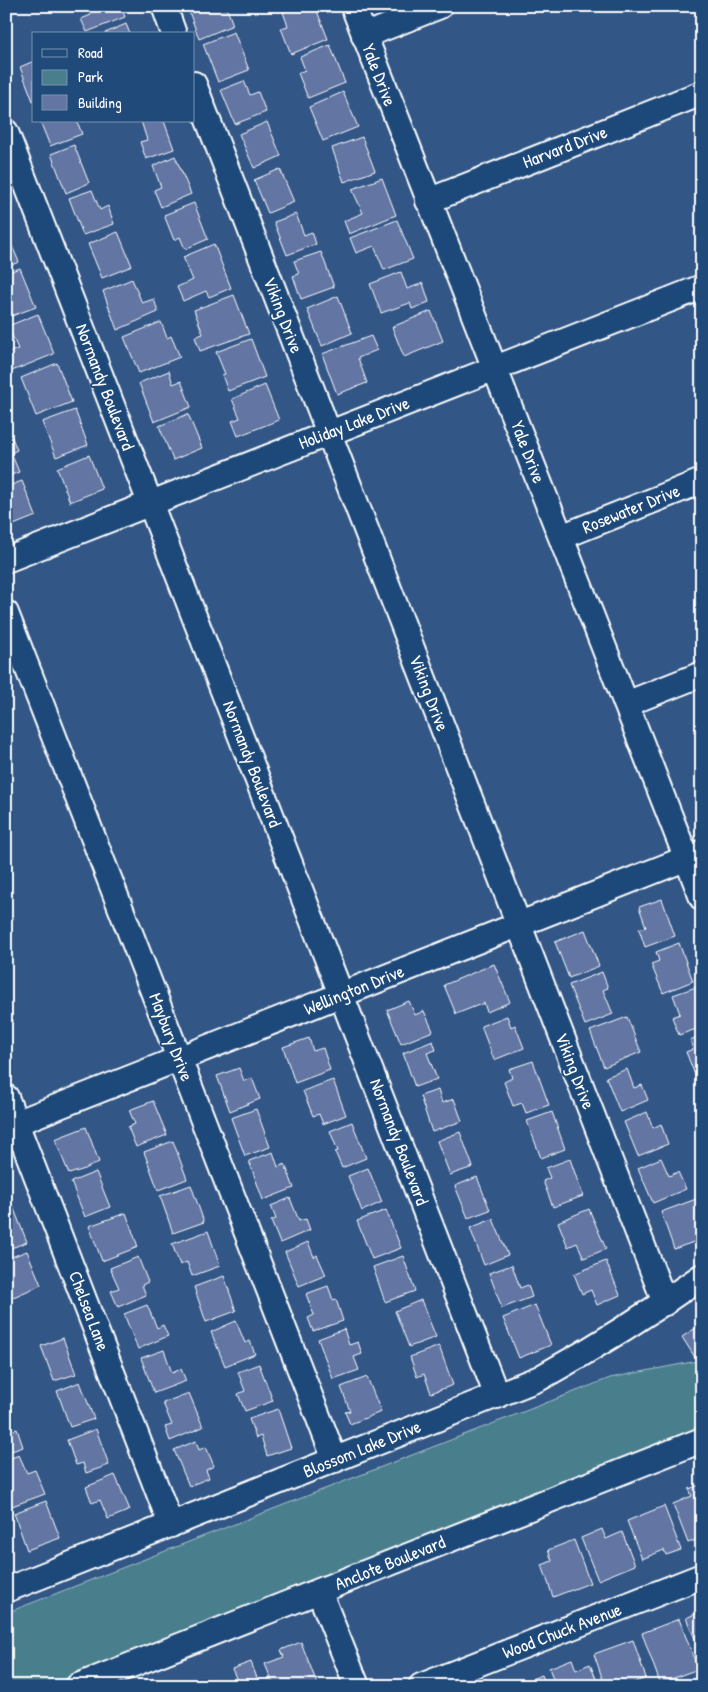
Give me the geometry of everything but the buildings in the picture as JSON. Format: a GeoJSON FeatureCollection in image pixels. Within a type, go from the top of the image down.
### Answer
{"type":"FeatureCollection","features":[{"type":"Feature","properties":{"kind":"street"},"geometry":{"type":"LineString","coordinates":[[164,6],[173,32]]}},
{"type":"Feature","properties":{"kind":"street","name":"Yale Drive"},"geometry":{"type":"LineString","coordinates":[[353,6],[626,704],[694,855],[702,898]]}},
{"type":"Feature","properties":{"kind":"street"},"geometry":{"type":"LineString","coordinates":[[364,36],[440,6]]}},
{"type":"Feature","properties":{"kind":"street","name":"Viking Drive"},"geometry":{"type":"LineString","coordinates":[[195,87],[665,1303]]}},
{"type":"Feature","properties":{"kind":"street","name":"Harvard Drive"},"geometry":{"type":"LineString","coordinates":[[428,200],[702,93]]}},
{"type":"Feature","properties":{"kind":"street","name":"Normandy Boulevard"},"geometry":{"type":"LineString","coordinates":[[6,132],[497,1396]]}},
{"type":"Feature","properties":{"kind":"street","name":"Holiday Lake Drive"},"geometry":{"type":"LineString","coordinates":[[6,560],[702,287]]}},
{"type":"Feature","properties":{"kind":"street","name":"Rosewater Drive"},"geometry":{"type":"LineString","coordinates":[[561,537],[702,481]]}},
{"type":"Feature","properties":{"kind":"street","name":"Maybury Drive"},"geometry":{"type":"LineString","coordinates":[[6,613],[335,1460]]}},
{"type":"Feature","properties":{"kind":"street"},"geometry":{"type":"LineString","coordinates":[[626,704],[702,674]]}},
{"type":"Feature","properties":{"kind":"street","name":"Wellington Drive"},"geometry":{"type":"LineString","coordinates":[[11,1125],[694,855]]}},
{"type":"Feature","properties":{"kind":"street","name":"Chelsea Lane"},"geometry":{"type":"LineString","coordinates":[[6,1097],[11,1125],[171,1525]]}},
{"type":"Feature","properties":{"kind":"street","name":"Blossom Lake Drive"},"geometry":{"type":"LineString","coordinates":[[9,1582],[171,1525],[540,1378],[584,1354],[665,1303],[702,1276]]}},
{"type":"Feature","properties":{"kind":"street","name":"Anclote Boulevard"},"geometry":{"type":"LineString","coordinates":[[78,1686],[702,1440]]}},
{"type":"Feature","properties":{"kind":"street","name":"Wood Chuck Avenue"},"geometry":{"type":"LineString","coordinates":[[421,1686],[702,1576]]}},
{"type":"Feature","properties":{"kind":"street"},"geometry":{"type":"LineString","coordinates":[[320,1591],[357,1686]]}},
{"type":"Feature","properties":{"kind":"green space"},"geometry":{"type":"Polygon","coordinates":[[[702,1360],[702,1431],[56,1686],[6,1686],[6,1613],[610,1378],[702,1360]]]}}]}
